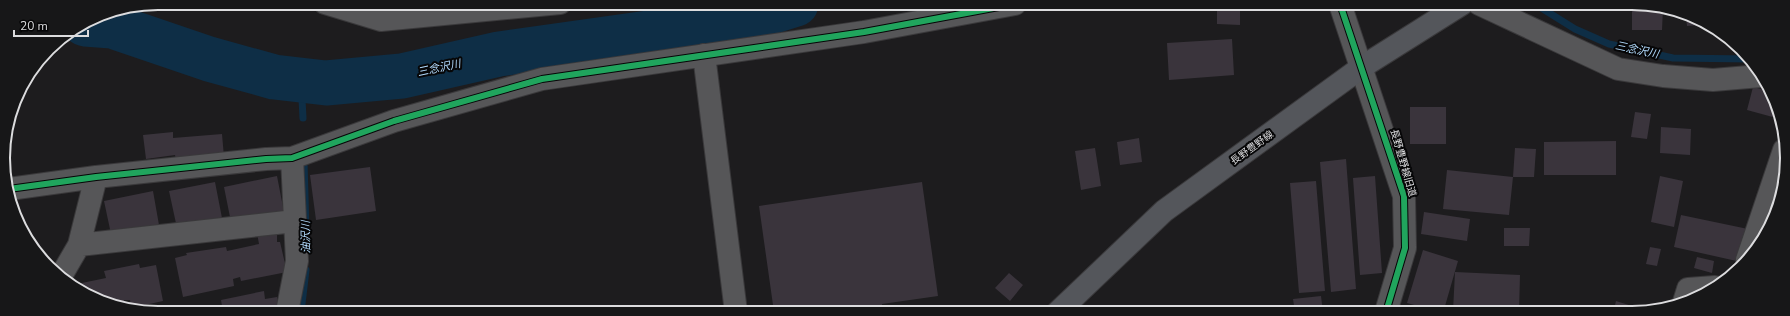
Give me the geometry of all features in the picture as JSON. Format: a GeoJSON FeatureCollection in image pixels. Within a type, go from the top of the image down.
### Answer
{"type":"FeatureCollection","features":[{"type":"Feature","properties":{"kind":"main road","name":"長野豊野線"},"geometry":{"type":"LineString","coordinates":[[1064,306],[1164,212],[1362,67],[1452,10]]}},
{"type":"Feature","properties":{"kind":"street"},"geometry":{"type":"LineString","coordinates":[[348,10],[381,20],[486,10]]}},
{"type":"Feature","properties":{"kind":"street"},"geometry":{"type":"LineString","coordinates":[[14,189],[96,177],[266,159],[292,158],[394,121],[542,79],[864,32],[983,10]]}},
{"type":"Feature","properties":{"kind":"street","name":"長野豊野線旧道"},"geometry":{"type":"LineString","coordinates":[[1342,10],[1404,196],[1404,248],[1388,306]]}},
{"type":"Feature","properties":{"kind":"street"},"geometry":{"type":"LineString","coordinates":[[1492,10],[1618,69],[1663,76],[1713,80],[1755,76]]}},
{"type":"Feature","properties":{"kind":"street"},"geometry":{"type":"LineString","coordinates":[[704,55],[735,306]]}},
{"type":"Feature","properties":{"kind":"street"},"geometry":{"type":"LineString","coordinates":[[288,306],[297,261],[292,158]]}},
{"type":"Feature","properties":{"kind":"street"},"geometry":{"type":"LineString","coordinates":[[1753,243],[1780,162]]}},
{"type":"Feature","properties":{"kind":"street"},"geometry":{"type":"LineString","coordinates":[[64,272],[79,245],[96,177]]}},
{"type":"Feature","properties":{"kind":"street"},"geometry":{"type":"LineString","coordinates":[[79,245],[295,221]]}},
{"type":"Feature","properties":{"kind":"street"},"geometry":{"type":"LineString","coordinates":[[1686,296],[1688,289],[1703,288]]}},
{"type":"Feature","properties":{"kind":"building"},"geometry":{"type":"Polygon","coordinates":[[[1217,10],[1240,10],[1240,25],[1217,24],[1217,10]]]}},
{"type":"Feature","properties":{"kind":"building"},"geometry":{"type":"Polygon","coordinates":[[[1632,10],[1663,13],[1662,30],[1632,30],[1632,10]]]}},
{"type":"Feature","properties":{"kind":"building"},"geometry":{"type":"Polygon","coordinates":[[[1686,20],[1697,25],[1687,26],[1686,20]]]}},
{"type":"Feature","properties":{"kind":"building"},"geometry":{"type":"Polygon","coordinates":[[[1232,39],[1234,75],[1169,80],[1167,43],[1232,39]]]}},
{"type":"Feature","properties":{"kind":"building"},"geometry":{"type":"Polygon","coordinates":[[[1753,87],[1763,90],[1769,101],[1774,117],[1747,110],[1753,87]]]}},
{"type":"Feature","properties":{"kind":"building"},"geometry":{"type":"Polygon","coordinates":[[[1410,107],[1446,107],[1446,144],[1410,144],[1410,107]]]}},
{"type":"Feature","properties":{"kind":"building"},"geometry":{"type":"Polygon","coordinates":[[[1635,112],[1651,114],[1647,139],[1631,137],[1635,112]]]}},
{"type":"Feature","properties":{"kind":"building"},"geometry":{"type":"Polygon","coordinates":[[[1661,127],[1691,129],[1690,155],[1660,153],[1661,127]]]}},
{"type":"Feature","properties":{"kind":"building"},"geometry":{"type":"Polygon","coordinates":[[[173,132],[173,138],[222,134],[224,157],[176,160],[175,155],[146,159],[143,135],[173,132]]]}},
{"type":"Feature","properties":{"kind":"building"},"geometry":{"type":"Polygon","coordinates":[[[1139,138],[1142,162],[1120,165],[1117,142],[1139,138]]]}},
{"type":"Feature","properties":{"kind":"building"},"geometry":{"type":"Polygon","coordinates":[[[1616,141],[1616,175],[1544,175],[1544,142],[1616,141]]]}},
{"type":"Feature","properties":{"kind":"building"},"geometry":{"type":"Polygon","coordinates":[[[1095,148],[1101,186],[1081,190],[1075,151],[1095,148]]]}},
{"type":"Feature","properties":{"kind":"building"},"geometry":{"type":"Polygon","coordinates":[[[1515,148],[1536,149],[1534,177],[1513,177],[1515,148]]]}},
{"type":"Feature","properties":{"kind":"building"},"geometry":{"type":"Polygon","coordinates":[[[1346,159],[1356,289],[1331,292],[1320,162],[1346,159]]]}},
{"type":"Feature","properties":{"kind":"building"},"geometry":{"type":"Polygon","coordinates":[[[370,167],[376,211],[316,220],[310,175],[370,167]]]}},
{"type":"Feature","properties":{"kind":"building"},"geometry":{"type":"Polygon","coordinates":[[[1447,170],[1513,177],[1509,215],[1443,209],[1447,170]]]}},
{"type":"Feature","properties":{"kind":"building"},"geometry":{"type":"Polygon","coordinates":[[[277,176],[284,212],[231,222],[224,187],[277,176]]]}},
{"type":"Feature","properties":{"kind":"building"},"geometry":{"type":"Polygon","coordinates":[[[1375,176],[1382,273],[1360,275],[1353,178],[1375,176]]]}},
{"type":"Feature","properties":{"kind":"building"},"geometry":{"type":"Polygon","coordinates":[[[1660,176],[1683,181],[1674,227],[1651,222],[1660,176]]]}},
{"type":"Feature","properties":{"kind":"building"},"geometry":{"type":"Polygon","coordinates":[[[1316,181],[1325,291],[1299,293],[1290,183],[1316,181]]]}},
{"type":"Feature","properties":{"kind":"building"},"geometry":{"type":"Polygon","coordinates":[[[215,182],[222,218],[177,228],[169,191],[215,182]]]}},
{"type":"Feature","properties":{"kind":"building"},"geometry":{"type":"Polygon","coordinates":[[[922,182],[938,296],[882,304],[882,306],[773,306],[759,206],[922,182]]]}},
{"type":"Feature","properties":{"kind":"building"},"geometry":{"type":"Polygon","coordinates":[[[153,191],[159,225],[111,234],[104,201],[153,191]]]}},
{"type":"Feature","properties":{"kind":"building"},"geometry":{"type":"Polygon","coordinates":[[[1424,212],[1470,219],[1467,241],[1421,234],[1424,212]]]}},
{"type":"Feature","properties":{"kind":"building"},"geometry":{"type":"Polygon","coordinates":[[[1681,215],[1748,229],[1742,257],[1738,261],[1674,247],[1681,215]]]}},
{"type":"Feature","properties":{"kind":"building"},"geometry":{"type":"Polygon","coordinates":[[[1504,228],[1530,228],[1529,246],[1504,246],[1504,228]]]}},
{"type":"Feature","properties":{"kind":"building"},"geometry":{"type":"Polygon","coordinates":[[[277,230],[277,242],[280,242],[287,272],[241,281],[240,277],[233,279],[234,286],[183,297],[175,258],[187,255],[186,253],[226,247],[227,251],[259,244],[257,233],[277,230]]]}},
{"type":"Feature","properties":{"kind":"building"},"geometry":{"type":"Polygon","coordinates":[[[1650,247],[1661,249],[1657,266],[1646,264],[1650,247]]]}},
{"type":"Feature","properties":{"kind":"building"},"geometry":{"type":"Polygon","coordinates":[[[1423,250],[1458,261],[1445,306],[1418,306],[1407,303],[1423,250]]]}},
{"type":"Feature","properties":{"kind":"building"},"geometry":{"type":"Polygon","coordinates":[[[1697,257],[1714,261],[1712,273],[1694,268],[1697,257]]]}},
{"type":"Feature","properties":{"kind":"building"},"geometry":{"type":"Polygon","coordinates":[[[139,264],[140,268],[156,265],[163,301],[143,305],[130,303],[130,300],[124,300],[124,302],[101,295],[80,283],[106,278],[104,271],[139,264]]]}},
{"type":"Feature","properties":{"kind":"building"},"geometry":{"type":"Polygon","coordinates":[[[1455,272],[1520,275],[1519,306],[1453,306],[1455,272]]]}},
{"type":"Feature","properties":{"kind":"building"},"geometry":{"type":"Polygon","coordinates":[[[1009,273],[1023,285],[1010,301],[995,288],[1009,273]]]}},
{"type":"Feature","properties":{"kind":"building"},"geometry":{"type":"Polygon","coordinates":[[[264,291],[265,299],[277,297],[279,306],[222,306],[221,300],[264,291]]]}},
{"type":"Feature","properties":{"kind":"building"},"geometry":{"type":"Polygon","coordinates":[[[1321,296],[1322,306],[1294,306],[1293,299],[1321,296]]]}},
{"type":"Feature","properties":{"kind":"building"},"geometry":{"type":"Polygon","coordinates":[[[1616,301],[1632,306],[1615,306],[1616,301]]]}},
{"type":"Feature","properties":{"kind":"waterway","name":"三念沢川"},"geometry":{"type":"LineString","coordinates":[[94,25],[112,26],[209,59],[274,77],[326,83],[402,76],[499,54],[748,19],[777,10]]}},
{"type":"Feature","properties":{"kind":"waterway","name":"三念沢川"},"geometry":{"type":"LineString","coordinates":[[1545,10],[1575,29],[1609,44],[1673,58],[1742,59]]}},
{"type":"Feature","properties":{"kind":"waterway","name":"油沢川"},"geometry":{"type":"LineString","coordinates":[[301,80],[303,118]]}},
{"type":"Feature","properties":{"kind":"waterway","name":"油沢川"},"geometry":{"type":"LineString","coordinates":[[304,161],[306,232]]}},
{"type":"Feature","properties":{"kind":"waterway","name":"油沢川"},"geometry":{"type":"LineString","coordinates":[[302,306],[306,270]]}},
{"type":"Feature","properties":{"kind":"cycle path"},"geometry":{"type":"LineString","coordinates":[[13,188],[96,177],[266,159],[292,158],[394,121],[542,79],[864,32],[983,10]]}},
{"type":"Feature","properties":{"kind":"cycle path"},"geometry":{"type":"LineString","coordinates":[[1342,10],[1404,196],[1405,248],[1388,306]]}}]}
